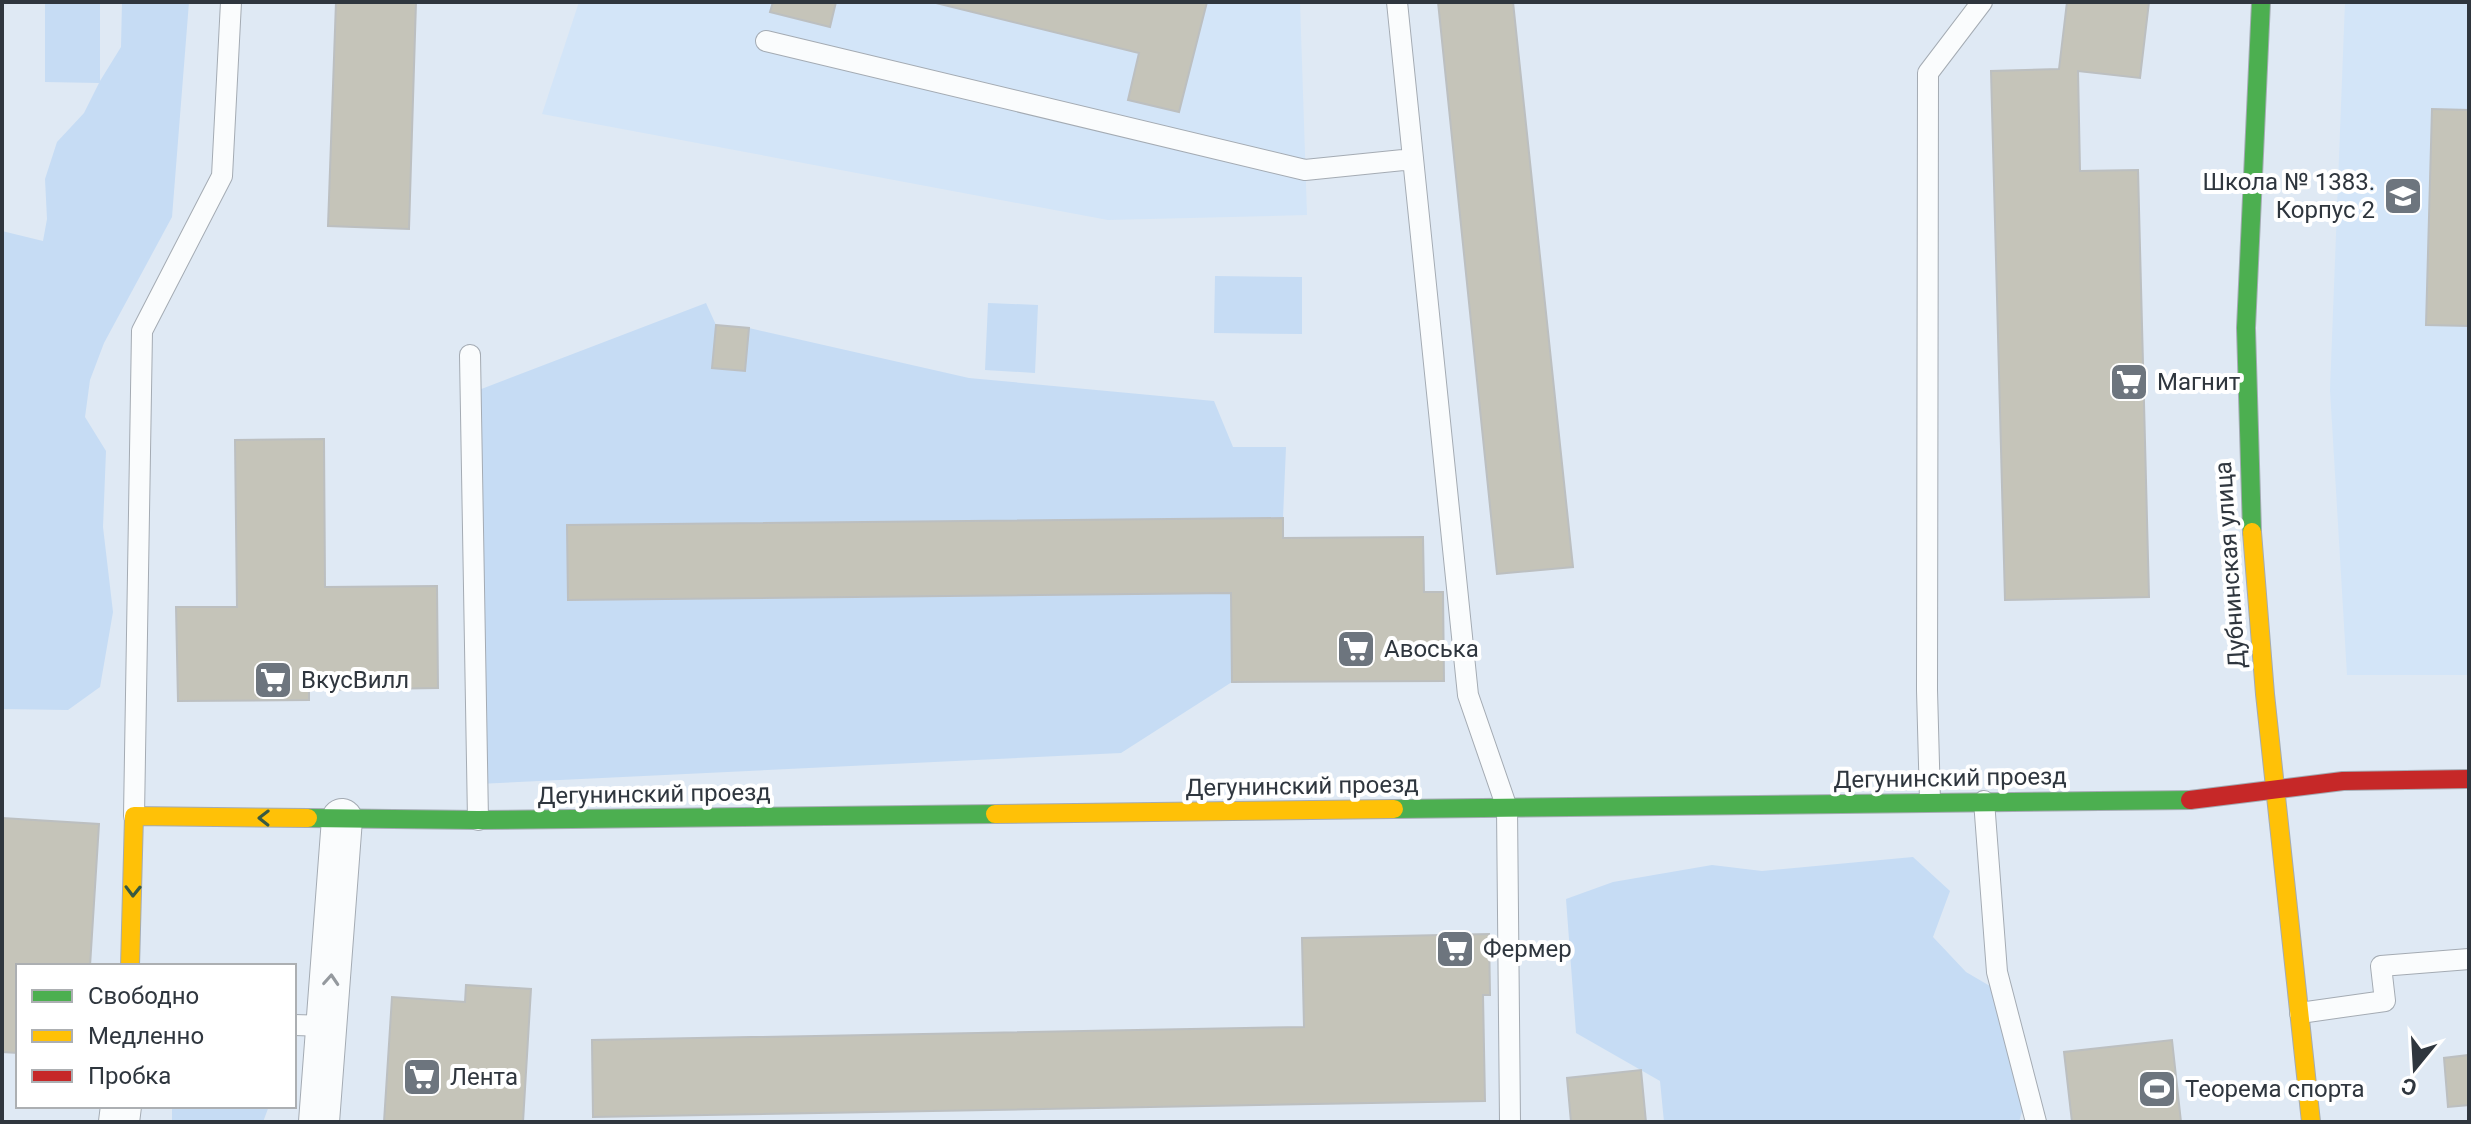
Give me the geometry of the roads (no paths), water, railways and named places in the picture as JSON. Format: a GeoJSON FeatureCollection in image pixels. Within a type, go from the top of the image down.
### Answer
{"type":"FeatureCollection","features":[{"type":"Feature","properties":{"kind":"street","name":"Дубнинская улица"},"geometry":{"type":"LineString","coordinates":[[2261,2],[2247,284],[2247,433],[2254,595],[2272,791],[2311,1122]]}},
{"type":"Feature","properties":{"kind":"street","name":"Дегунинский проезд"},"geometry":{"type":"LineString","coordinates":[[134,816],[478,820],[2200,800],[2343,781],[2469,779]]}},
{"type":"Feature","properties":{"kind":"street"},"geometry":{"type":"LineString","coordinates":[[130,964],[134,816]]}},
{"type":"Feature","properties":{"kind":"street"},"geometry":{"type":"LineString","coordinates":[[319,1122],[311,1025],[342,819]]}},
{"type":"Feature","properties":{"kind":"lane"},"geometry":{"type":"LineString","coordinates":[[134,816],[142,331],[222,176],[231,2]]}},
{"type":"Feature","properties":{"kind":"lane"},"geometry":{"type":"LineString","coordinates":[[1397,2],[1468,695],[1507,808],[1510,1122]]}},
{"type":"Feature","properties":{"kind":"lane"},"geometry":{"type":"LineString","coordinates":[[1930,801],[1927,690],[1928,73],[1982,2]]}},
{"type":"Feature","properties":{"kind":"lane"},"geometry":{"type":"LineString","coordinates":[[766,41],[1305,170],[1413,159]]}},
{"type":"Feature","properties":{"kind":"lane"},"geometry":{"type":"LineString","coordinates":[[470,355],[478,820]]}},
{"type":"Feature","properties":{"kind":"lane"},"geometry":{"type":"LineString","coordinates":[[1984,801],[1997,972],[2036,1122]]}},
{"type":"Feature","properties":{"kind":"lane"},"geometry":{"type":"LineString","coordinates":[[2300,1013],[2385,1001],[2381,966],[2469,959]]}},
{"type":"Feature","properties":{"kind":"place","name":"Школа № 1383. Корпус 2"},"geometry":{"type":"Point","coordinates":[2403,196]}},
{"type":"Feature","properties":{"kind":"place","name":"Магнит"},"geometry":{"type":"Point","coordinates":[2129,382]}},
{"type":"Feature","properties":{"kind":"place","name":"Авоська"},"geometry":{"type":"Point","coordinates":[1356,649]}},
{"type":"Feature","properties":{"kind":"place","name":"ВкусВилл"},"geometry":{"type":"Point","coordinates":[273,680]}},
{"type":"Feature","properties":{"kind":"place","name":"Фермер"},"geometry":{"type":"Point","coordinates":[1455,949]}},
{"type":"Feature","properties":{"kind":"place","name":"Лента"},"geometry":{"type":"Point","coordinates":[422,1077]}},
{"type":"Feature","properties":{"kind":"place","name":"Теорема спорта"},"geometry":{"type":"Point","coordinates":[2157,1089]}}]}
